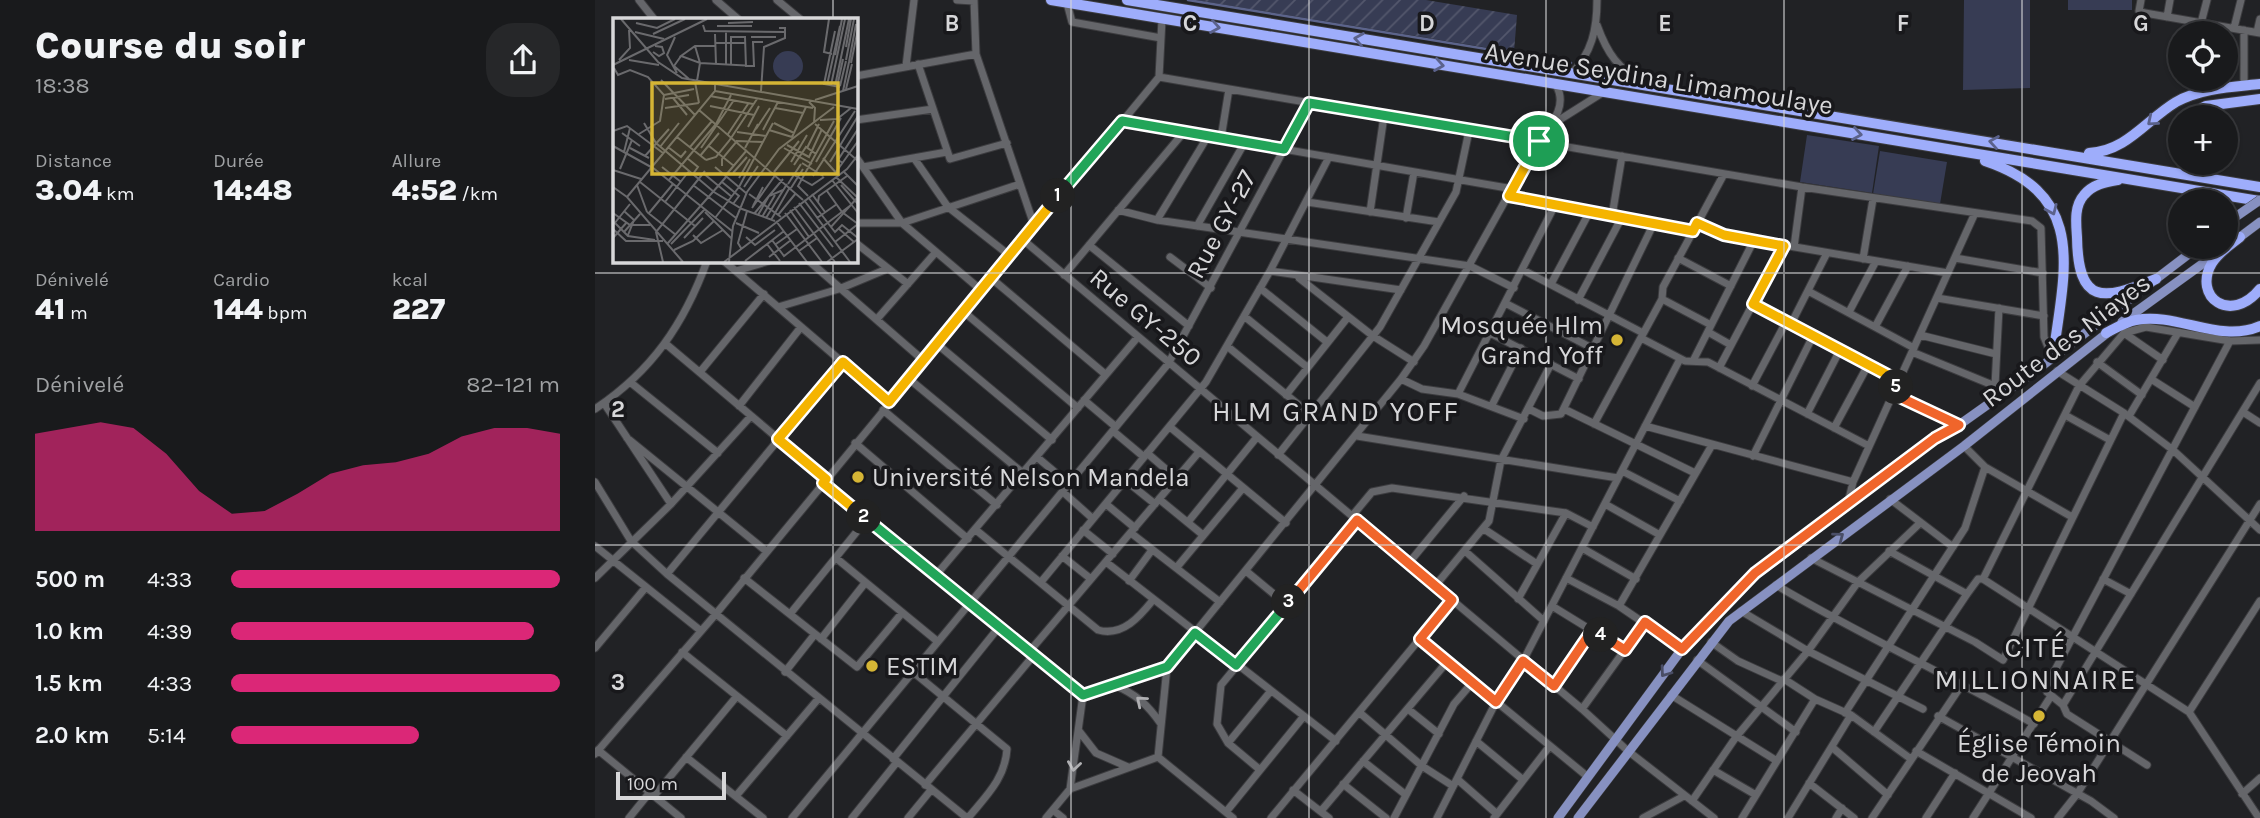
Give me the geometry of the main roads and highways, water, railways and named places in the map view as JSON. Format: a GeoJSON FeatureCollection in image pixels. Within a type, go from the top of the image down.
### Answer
{"type":"FeatureCollection","features":[{"type":"Feature","properties":{"kind":"highway","name":"Avenue Seydina Limamoulaye"},"geometry":{"type":"LineString","coordinates":[[1051,0],[2260,200]]}},
{"type":"Feature","properties":{"kind":"highway","name":"Avenue Seydina Limamoulaye"},"geometry":{"type":"LineString","coordinates":[[1127,0],[2062,152],[2260,187]]}},
{"type":"Feature","properties":{"kind":"highway"},"geometry":{"type":"LineString","coordinates":[[2062,152],[2109,149],[2129,139],[2164,110],[2189,96],[2260,84]]}},
{"type":"Feature","properties":{"kind":"highway"},"geometry":{"type":"LineString","coordinates":[[2214,105],[2260,99]]}},
{"type":"Feature","properties":{"kind":"highway"},"geometry":{"type":"LineString","coordinates":[[1956,150],[2025,178],[2037,187],[2054,210],[2061,243],[2062,305],[2054,353]]}},
{"type":"Feature","properties":{"kind":"highway"},"geometry":{"type":"LineString","coordinates":[[2206,175],[2215,180]]}},
{"type":"Feature","properties":{"kind":"highway"},"geometry":{"type":"LineString","coordinates":[[2128,178],[2097,185],[2081,200],[2077,215],[2079,271],[2093,290],[2110,295],[2156,279]]}},
{"type":"Feature","properties":{"kind":"highway"},"geometry":{"type":"LineString","coordinates":[[2240,237],[2213,261],[2208,273],[2208,288],[2218,302],[2232,307],[2246,303],[2260,289]]}},
{"type":"Feature","properties":{"kind":"highway"},"geometry":{"type":"LineString","coordinates":[[2106,333],[2143,319],[2234,332],[2260,326]]}},
{"type":"Feature","properties":{"kind":"main road"},"geometry":{"type":"LineString","coordinates":[[2238,215],[2260,200]]}},
{"type":"Feature","properties":{"kind":"main road","name":"Route des Niayes"},"geometry":{"type":"LineString","coordinates":[[1578,818],[1696,660],[1741,611],[1964,446],[2106,333],[2258,224]]}},
{"type":"Feature","properties":{"kind":"main road","name":"Route des Niayes"},"geometry":{"type":"LineString","coordinates":[[1558,818],[1682,649],[1755,573],[1935,438],[1959,425],[2001,395],[2182,259]]}},
{"type":"Feature","properties":{"kind":"waterway"},"geometry":{"type":"LineString","coordinates":[[1188,0],[1571,63]]}},
{"type":"Feature","properties":{"kind":"place","name":"Mosquée Hlm Grand Yoff"},"geometry":{"type":"Point","coordinates":[1617,340]}},
{"type":"Feature","properties":{"kind":"place","name":"Université Nelson Mandela"},"geometry":{"type":"Point","coordinates":[858,477]}},
{"type":"Feature","properties":{"kind":"place","name":"ESTIM"},"geometry":{"type":"Point","coordinates":[872,666]}},
{"type":"Feature","properties":{"kind":"place","name":"Église Témoin de Jeovah"},"geometry":{"type":"Point","coordinates":[2039,716]}},
{"type":"Feature","properties":{"kind":"district","name":"HLM GRAND YOFF"},"geometry":{"type":"Point","coordinates":[1336,411]}},
{"type":"Feature","properties":{"kind":"district","name":"CITÉ MILLIONNAIRE"},"geometry":{"type":"Point","coordinates":[2036,663]}}]}
